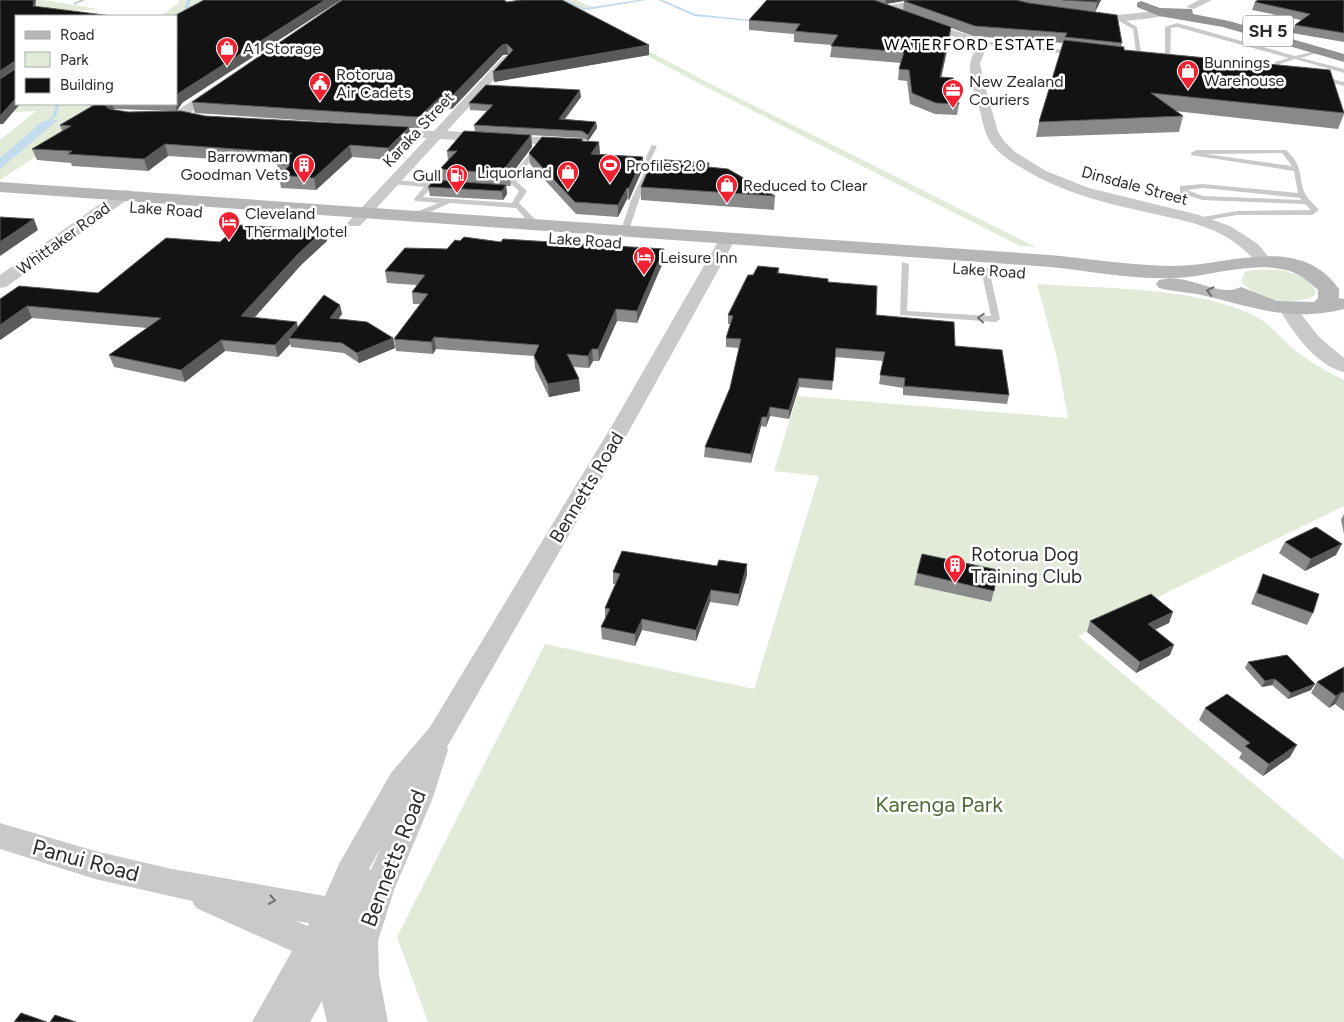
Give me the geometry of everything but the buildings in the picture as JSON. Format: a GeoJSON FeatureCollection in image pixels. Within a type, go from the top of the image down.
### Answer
{"type":"FeatureCollection","features":[{"type":"Feature","properties":{"kind":"highway","name":"SH 5"},"geometry":{"type":"LineString","coordinates":[[1126,0],[1141,6],[1166,7],[1189,12],[1192,7],[1344,52]]}},
{"type":"Feature","properties":{"kind":"highway","name":"SH 5"},"geometry":{"type":"LineString","coordinates":[[1166,7],[1344,58]]}},
{"type":"Feature","properties":{"kind":"main road","name":"Lake Road"},"geometry":{"type":"LineString","coordinates":[[1,191],[126,194],[360,217],[416,215],[625,230],[724,244],[905,264],[1173,284],[1288,309],[1319,308]]}},
{"type":"Feature","properties":{"kind":"main road","name":"Lake Road"},"geometry":{"type":"LineString","coordinates":[[1,191],[110,204],[360,217],[724,244],[1050,261],[1157,271],[1202,270],[1238,262],[1264,261],[1299,268]]}},
{"type":"Feature","properties":{"kind":"main road"},"geometry":{"type":"LineString","coordinates":[[1238,262],[1228,273],[1227,280],[1231,286],[1257,303]]}},
{"type":"Feature","properties":{"kind":"main road"},"geometry":{"type":"LineString","coordinates":[[1299,268],[1344,279]]}},
{"type":"Feature","properties":{"kind":"main road"},"geometry":{"type":"LineString","coordinates":[[1299,268],[1320,280],[1328,288],[1330,295],[1328,301],[1319,308]]}},
{"type":"Feature","properties":{"kind":"main road"},"geometry":{"type":"LineString","coordinates":[[1319,308],[1344,302]]}},
{"type":"Feature","properties":{"kind":"street"},"geometry":{"type":"LineString","coordinates":[[936,0],[880,8],[941,30],[974,47]]}},
{"type":"Feature","properties":{"kind":"street"},"geometry":{"type":"LineString","coordinates":[[1192,7],[1207,0]]}},
{"type":"Feature","properties":{"kind":"street"},"geometry":{"type":"LineString","coordinates":[[1104,18],[1141,6]]}},
{"type":"Feature","properties":{"kind":"street"},"geometry":{"type":"LineString","coordinates":[[1073,16],[1118,18],[1166,7]]}},
{"type":"Feature","properties":{"kind":"street"},"geometry":{"type":"LineString","coordinates":[[941,30],[974,47]]}},
{"type":"Feature","properties":{"kind":"street","name":"Dinsdale Street"},"geometry":{"type":"LineString","coordinates":[[974,47],[980,92],[996,140],[1018,160],[1055,181],[1113,200],[1200,220],[1229,230],[1253,246],[1264,261]]}},
{"type":"Feature","properties":{"kind":"street","name":"Karaka Street"},"geometry":{"type":"LineString","coordinates":[[360,217],[506,59]]}},
{"type":"Feature","properties":{"kind":"street"},"geometry":{"type":"LineString","coordinates":[[216,122],[193,120],[178,116],[229,80]]}},
{"type":"Feature","properties":{"kind":"street"},"geometry":{"type":"LineString","coordinates":[[369,131],[582,144]]}},
{"type":"Feature","properties":{"kind":"street","name":"Whittaker Road"},"geometry":{"type":"LineString","coordinates":[[0,283],[126,194]]}},
{"type":"Feature","properties":{"kind":"street","name":"Bennetts Road"},"geometry":{"type":"LineString","coordinates":[[340,945],[350,874],[401,782],[440,735],[624,422],[724,244]]}},
{"type":"Feature","properties":{"kind":"street"},"geometry":{"type":"LineString","coordinates":[[1288,309],[1299,329],[1318,348],[1344,366]]}},
{"type":"Feature","properties":{"kind":"street","name":"Bennetts Road"},"geometry":{"type":"LineString","coordinates":[[270,1022],[294,978],[340,945],[361,941],[388,862],[440,735]]}},
{"type":"Feature","properties":{"kind":"street","name":"Bennetts Road"},"geometry":{"type":"LineString","coordinates":[[290,1022],[340,945],[387,841],[426,772]]}},
{"type":"Feature","properties":{"kind":"street","name":"Panui Road"},"geometry":{"type":"LineString","coordinates":[[0,836],[95,865],[172,883],[340,945]]}},
{"type":"Feature","properties":{"kind":"street"},"geometry":{"type":"LineString","coordinates":[[340,945],[337,989],[346,1022]]}},
{"type":"Feature","properties":{"kind":"street"},"geometry":{"type":"LineString","coordinates":[[340,945],[370,1022]]}},
{"type":"Feature","properties":{"kind":"lane"},"geometry":{"type":"LineString","coordinates":[[76,4],[83,0]]}},
{"type":"Feature","properties":{"kind":"lane"},"geometry":{"type":"LineString","coordinates":[[1118,18],[1135,28],[1139,59]]}},
{"type":"Feature","properties":{"kind":"lane"},"geometry":{"type":"LineString","coordinates":[[1167,62],[1168,27],[1178,25],[1344,71]]}},
{"type":"Feature","properties":{"kind":"lane"},"geometry":{"type":"LineString","coordinates":[[974,47],[1084,54]]}},
{"type":"Feature","properties":{"kind":"lane"},"geometry":{"type":"LineString","coordinates":[[1276,72],[1277,63],[1318,51]]}},
{"type":"Feature","properties":{"kind":"lane"},"geometry":{"type":"LineString","coordinates":[[1130,58],[1176,63]]}},
{"type":"Feature","properties":{"kind":"lane"},"geometry":{"type":"LineString","coordinates":[[1268,72],[1285,73]]}},
{"type":"Feature","properties":{"kind":"lane"},"geometry":{"type":"LineString","coordinates":[[1311,75],[1344,84]]}},
{"type":"Feature","properties":{"kind":"lane"},"geometry":{"type":"LineString","coordinates":[[523,191],[512,181],[542,141]]}},
{"type":"Feature","properties":{"kind":"lane"},"geometry":{"type":"LineString","coordinates":[[625,230],[635,200],[650,167],[649,157],[654,146]]}},
{"type":"Feature","properties":{"kind":"lane"},"geometry":{"type":"LineString","coordinates":[[1200,220],[1237,213],[1312,214],[1315,210],[1306,199],[1297,169],[1293,158],[1284,151],[1196,152],[1193,154],[1197,156],[1297,169]]}},
{"type":"Feature","properties":{"kind":"lane"},"geometry":{"type":"LineString","coordinates":[[392,182],[438,186]]}},
{"type":"Feature","properties":{"kind":"lane"},"geometry":{"type":"LineString","coordinates":[[429,185],[418,199],[518,206]]}},
{"type":"Feature","properties":{"kind":"lane"},"geometry":{"type":"LineString","coordinates":[[1203,186],[1306,199],[1202,198],[1190,195],[1183,191],[1183,188],[1203,186]]}},
{"type":"Feature","properties":{"kind":"lane"},"geometry":{"type":"LineString","coordinates":[[508,190],[523,191]]}},
{"type":"Feature","properties":{"kind":"lane"},"geometry":{"type":"LineString","coordinates":[[523,191],[515,203],[534,224]]}},
{"type":"Feature","properties":{"kind":"lane"},"geometry":{"type":"LineString","coordinates":[[437,200],[443,193]]}},
{"type":"Feature","properties":{"kind":"lane"},"geometry":{"type":"LineString","coordinates":[[463,202],[468,195]]}},
{"type":"Feature","properties":{"kind":"lane"},"geometry":{"type":"LineString","coordinates":[[490,204],[495,197]]}},
{"type":"Feature","properties":{"kind":"lane"},"geometry":{"type":"LineString","coordinates":[[416,215],[449,201]]}},
{"type":"Feature","properties":{"kind":"lane"},"geometry":{"type":"LineString","coordinates":[[905,264],[903,313],[996,319],[985,270]]}},
{"type":"Feature","properties":{"kind":"green space"},"geometry":{"type":"Polygon","coordinates":[[[19,0],[43,0],[99,9],[79,11],[59,9],[19,0]]]}},
{"type":"Feature","properties":{"kind":"green space"},"geometry":{"type":"Polygon","coordinates":[[[178,0],[219,0],[178,15],[161,15],[179,3],[178,0]]]}},
{"type":"Feature","properties":{"kind":"green space"},"geometry":{"type":"Polygon","coordinates":[[[543,0],[577,0],[592,7],[649,0],[575,12],[709,83],[1036,247],[1020,246],[702,85],[543,0]]]}},
{"type":"Feature","properties":{"kind":"green space"},"geometry":{"type":"Polygon","coordinates":[[[0,100],[15,105],[111,107],[0,180],[0,140],[36,111],[0,113],[0,100]]]}},
{"type":"Feature","properties":{"kind":"green space"},"geometry":{"type":"Polygon","coordinates":[[[1252,270],[1279,270],[1297,275],[1305,279],[1316,292],[1314,296],[1295,301],[1275,300],[1265,297],[1248,288],[1241,281],[1245,272],[1252,270]]]}},
{"type":"Feature","properties":{"kind":"green space","name":"Karenga Park"},"geometry":{"type":"Polygon","coordinates":[[[1037,284],[1120,288],[1177,294],[1231,306],[1260,319],[1302,355],[1344,380],[1344,506],[1078,636],[1344,860],[1344,1022],[428,1022],[397,937],[545,644],[754,689],[819,476],[774,471],[797,396],[1068,418],[1057,358],[1037,284]]]}},
{"type":"Feature","properties":{"kind":"water"},"geometry":{"type":"Polygon","coordinates":[[[58,120],[0,169],[0,158],[43,121],[58,120]]]}},
{"type":"Feature","properties":{"kind":"waterway"},"geometry":{"type":"LineString","coordinates":[[178,22],[183,19],[189,0]]}},
{"type":"Feature","properties":{"kind":"waterway"},"geometry":{"type":"LineString","coordinates":[[562,0],[585,9],[644,0]]}},
{"type":"Feature","properties":{"kind":"waterway"},"geometry":{"type":"LineString","coordinates":[[660,0],[694,15],[760,21]]}},
{"type":"Feature","properties":{"kind":"waterway"},"geometry":{"type":"LineString","coordinates":[[42,128],[55,115],[58,105]]}},
{"type":"Feature","properties":{"kind":"place","name":"A1 Storage"},"geometry":{"type":"Point","coordinates":[227,67]}},
{"type":"Feature","properties":{"kind":"place","name":"Bunnings Warehouse"},"geometry":{"type":"Point","coordinates":[1188,90]}},
{"type":"Feature","properties":{"kind":"place","name":"Rotorua Air Cadets"},"geometry":{"type":"Point","coordinates":[320,102]}},
{"type":"Feature","properties":{"kind":"place","name":"New Zealand Couriers"},"geometry":{"type":"Point","coordinates":[953,109]}},
{"type":"Feature","properties":{"kind":"place","name":"Barrowman Goodman Vets"},"geometry":{"type":"Point","coordinates":[304,184]}},
{"type":"Feature","properties":{"kind":"place","name":"Profiles 2.0"},"geometry":{"type":"Point","coordinates":[610,184]}},
{"type":"Feature","properties":{"kind":"place","name":"Liquorland"},"geometry":{"type":"Point","coordinates":[568,191]}},
{"type":"Feature","properties":{"kind":"place","name":"Gull"},"geometry":{"type":"Point","coordinates":[457,194]}},
{"type":"Feature","properties":{"kind":"place","name":"Reduced to Clear"},"geometry":{"type":"Point","coordinates":[727,204]}},
{"type":"Feature","properties":{"kind":"place","name":"Cleveland Thermal Motel"},"geometry":{"type":"Point","coordinates":[229,241]}},
{"type":"Feature","properties":{"kind":"place","name":"Leisure Inn"},"geometry":{"type":"Point","coordinates":[644,276]}},
{"type":"Feature","properties":{"kind":"place","name":"Rotorua Dog Training Club"},"geometry":{"type":"Point","coordinates":[955,584]}},
{"type":"Feature","properties":{"kind":"district","name":"WATERFORD ESTATE"},"geometry":{"type":"Point","coordinates":[970,44]}}]}
